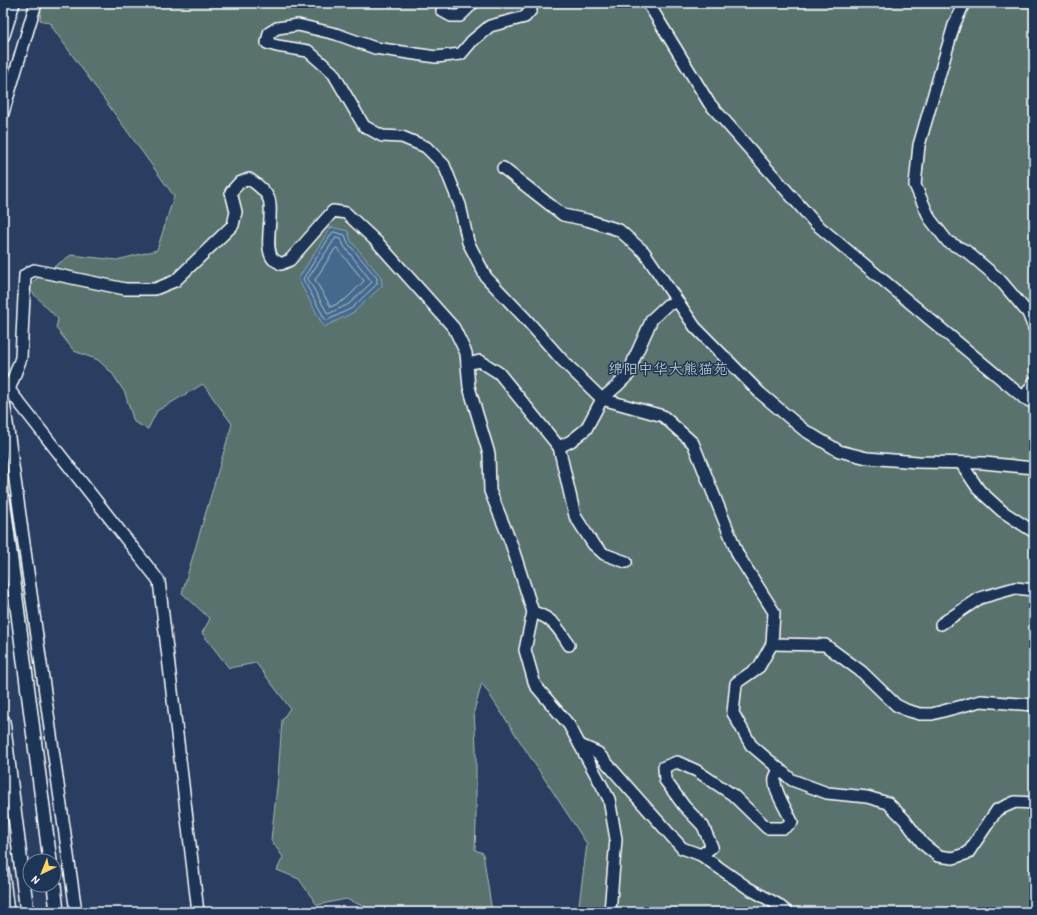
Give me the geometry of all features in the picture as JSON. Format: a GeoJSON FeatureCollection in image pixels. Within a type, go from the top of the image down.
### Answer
{"type":"FeatureCollection","features":[{"type":"Feature","properties":{"kind":"main road"},"geometry":{"type":"LineString","coordinates":[[3,35],[13,3]]}},
{"type":"Feature","properties":{"kind":"main road"},"geometry":{"type":"LineString","coordinates":[[3,499],[49,853]]}},
{"type":"Feature","properties":{"kind":"main road"},"geometry":{"type":"LineString","coordinates":[[3,720],[27,912]]}},
{"type":"Feature","properties":{"kind":"main road"},"geometry":{"type":"LineString","coordinates":[[55,893],[57,912]]}},
{"type":"Feature","properties":{"kind":"street"},"geometry":{"type":"LineString","coordinates":[[3,113],[36,3]]}},
{"type":"Feature","properties":{"kind":"street"},"geometry":{"type":"LineString","coordinates":[[445,3],[442,11],[451,16],[460,16],[473,3]]}},
{"type":"Feature","properties":{"kind":"street"},"geometry":{"type":"LineString","coordinates":[[531,3],[531,10],[525,17],[490,26],[472,41],[461,54],[436,57],[375,48],[336,34],[298,25],[277,28],[269,33],[267,43],[277,46],[308,50],[333,73],[364,126],[382,136],[402,137],[426,147],[444,165],[460,205],[468,242],[486,277],[562,360],[602,399],[663,416],[692,443],[738,555],[774,612],[772,644],[759,667],[736,683],[733,713],[751,745],[792,780],[827,793],[867,796],[888,803],[904,819],[923,844],[938,856],[953,858],[968,853],[997,810],[1015,802],[1034,803]]}},
{"type":"Feature","properties":{"kind":"street"},"geometry":{"type":"LineString","coordinates":[[648,3],[709,103],[816,224],[1024,398],[1034,403]]}},
{"type":"Feature","properties":{"kind":"street"},"geometry":{"type":"LineString","coordinates":[[964,3],[954,25],[919,145],[915,185],[930,219],[948,242],[966,251],[1000,280],[1028,313],[1034,328]]}},
{"type":"Feature","properties":{"kind":"street"},"geometry":{"type":"LineString","coordinates":[[503,168],[563,215],[587,220],[619,230],[644,252],[695,327],[760,393],[804,430],[839,451],[867,458],[918,462],[984,463],[1034,468]]}},
{"type":"Feature","properties":{"kind":"street"},"geometry":{"type":"LineString","coordinates":[[76,912],[5,389],[21,358],[25,275],[34,270],[125,289],[155,289],[175,281],[232,225],[236,212],[231,192],[239,184],[250,179],[259,185],[269,200],[269,249],[272,258],[281,264],[290,260],[333,211],[346,213],[378,243],[454,328],[466,353],[469,387],[489,454],[490,491],[511,543],[533,612],[525,650],[534,686],[569,725],[609,799],[616,839],[610,912]]}},
{"type":"Feature","properties":{"kind":"street"},"geometry":{"type":"LineString","coordinates":[[559,446],[571,441],[586,429],[602,399],[628,374],[652,319],[667,305],[677,302]]}},
{"type":"Feature","properties":{"kind":"street"},"geometry":{"type":"LineString","coordinates":[[467,364],[480,361],[499,373],[559,446],[575,516],[593,544],[604,554],[626,562]]}},
{"type":"Feature","properties":{"kind":"street"},"geometry":{"type":"LineString","coordinates":[[1024,398],[1034,382]]}},
{"type":"Feature","properties":{"kind":"street"},"geometry":{"type":"LineString","coordinates":[[5,389],[159,581],[198,912]]}},
{"type":"Feature","properties":{"kind":"street"},"geometry":{"type":"LineString","coordinates":[[961,463],[979,490],[1002,512],[1034,532]]}},
{"type":"Feature","properties":{"kind":"street"},"geometry":{"type":"LineString","coordinates":[[941,624],[980,598],[1015,588],[1034,590]]}},
{"type":"Feature","properties":{"kind":"street"},"geometry":{"type":"LineString","coordinates":[[533,612],[543,615],[556,625],[569,645]]}},
{"type":"Feature","properties":{"kind":"street"},"geometry":{"type":"LineString","coordinates":[[772,644],[825,645],[862,672],[896,705],[920,714],[932,714],[981,701],[1034,705]]}},
{"type":"Feature","properties":{"kind":"street"},"geometry":{"type":"LineString","coordinates":[[580,746],[598,753],[682,848],[702,855],[748,888],[777,904],[788,912]]}},
{"type":"Feature","properties":{"kind":"street"},"geometry":{"type":"LineString","coordinates":[[702,855],[712,848],[703,826],[684,806],[665,780],[664,767],[677,762],[697,771],[733,795],[767,828],[784,828],[792,822],[787,809],[778,795],[775,778],[779,769]]}},
{"type":"Feature","properties":{"kind":"street"},"geometry":{"type":"LineString","coordinates":[[3,870],[8,912]]}},
{"type":"Feature","properties":{"kind":"green space","name":"绵阳中华大熊猫苑"},"geometry":{"type":"Polygon","coordinates":[[[42,3],[1034,3],[1034,912],[578,912],[587,844],[482,683],[474,711],[476,746],[475,850],[483,853],[492,912],[389,912],[373,910],[346,899],[317,905],[299,879],[277,870],[283,857],[271,840],[278,778],[282,720],[290,708],[256,663],[229,668],[202,633],[210,619],[182,593],[232,424],[203,384],[157,411],[148,429],[134,422],[125,393],[112,373],[98,360],[74,351],[56,328],[58,319],[26,286],[71,255],[117,260],[157,250],[174,196],[52,27],[52,24],[40,20],[42,3]]]}},
{"type":"Feature","properties":{"kind":"water"},"geometry":{"type":"Polygon","coordinates":[[[331,227],[348,231],[351,241],[381,277],[382,286],[354,312],[324,327],[298,279],[331,227]]]}}]}
